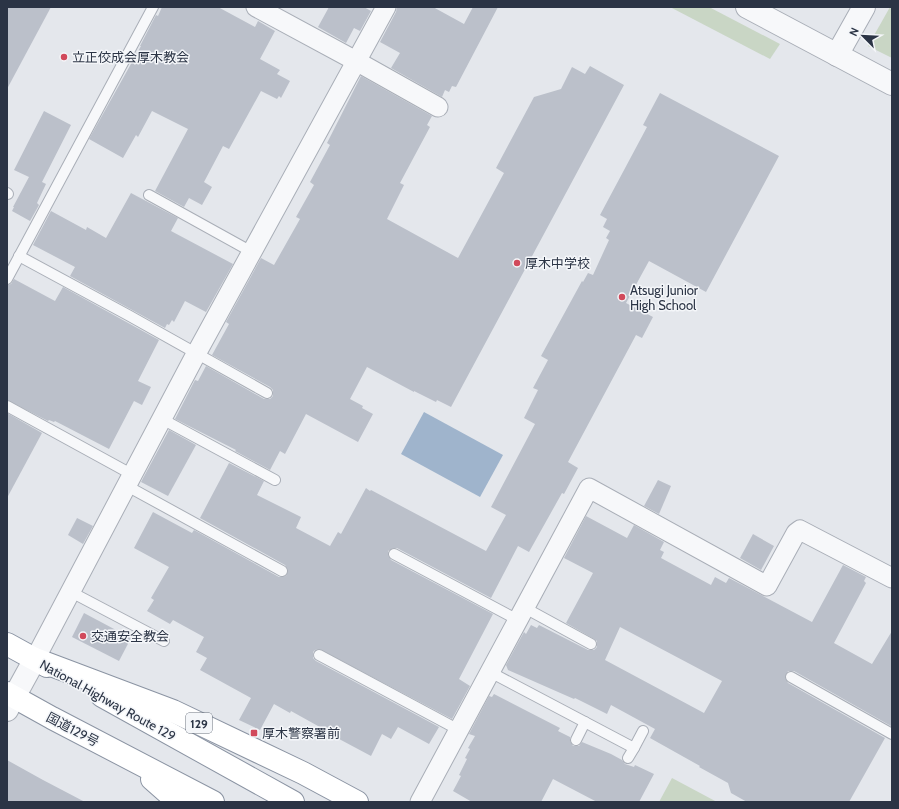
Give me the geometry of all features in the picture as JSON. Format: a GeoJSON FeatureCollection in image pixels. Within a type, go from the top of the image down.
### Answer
{"type":"FeatureCollection","features":[{"type":"Feature","properties":{"kind":"highway","name":"National Highway Route 129"},"geometry":{"type":"LineString","coordinates":[[7,644],[291,801]]}},
{"type":"Feature","properties":{"kind":"highway","name":"129"},"geometry":{"type":"LineString","coordinates":[[35,659],[174,711],[303,773],[357,802]]}},
{"type":"Feature","properties":{"kind":"highway","name":"国道129号"},"geometry":{"type":"LineString","coordinates":[[9,700],[132,760]]}},
{"type":"Feature","properties":{"kind":"highway"},"geometry":{"type":"LineString","coordinates":[[132,760],[175,801]]}},
{"type":"Feature","properties":{"kind":"highway"},"geometry":{"type":"LineString","coordinates":[[132,760],[214,802]]}},
{"type":"Feature","properties":{"kind":"street"},"geometry":{"type":"LineString","coordinates":[[256,7],[438,107]]}},
{"type":"Feature","properties":{"kind":"street"},"geometry":{"type":"LineString","coordinates":[[9,700],[35,659],[196,354],[386,7]]}},
{"type":"Feature","properties":{"kind":"street"},"geometry":{"type":"LineString","coordinates":[[747,7],[892,84]]}},
{"type":"Feature","properties":{"kind":"street"},"geometry":{"type":"LineString","coordinates":[[837,55],[864,7]]}},
{"type":"Feature","properties":{"kind":"street"},"geometry":{"type":"LineString","coordinates":[[420,802],[589,488],[768,586],[796,533],[800,530],[892,578]]}},
{"type":"Feature","properties":{"kind":"lane"},"geometry":{"type":"LineString","coordinates":[[7,279],[153,7]]}},
{"type":"Feature","properties":{"kind":"lane"},"geometry":{"type":"LineString","coordinates":[[149,195],[252,252]]}},
{"type":"Feature","properties":{"kind":"lane"},"geometry":{"type":"LineString","coordinates":[[19,256],[267,393]]}},
{"type":"Feature","properties":{"kind":"lane"},"geometry":{"type":"LineString","coordinates":[[7,406],[282,571]]}},
{"type":"Feature","properties":{"kind":"lane"},"geometry":{"type":"LineString","coordinates":[[162,419],[275,480]]}},
{"type":"Feature","properties":{"kind":"lane"},"geometry":{"type":"LineString","coordinates":[[394,554],[521,614],[590,644]]}},
{"type":"Feature","properties":{"kind":"lane"},"geometry":{"type":"LineString","coordinates":[[71,592],[164,641]]}},
{"type":"Feature","properties":{"kind":"lane"},"geometry":{"type":"LineString","coordinates":[[319,655],[459,730]]}},
{"type":"Feature","properties":{"kind":"lane"},"geometry":{"type":"LineString","coordinates":[[490,672],[634,748]]}},
{"type":"Feature","properties":{"kind":"lane"},"geometry":{"type":"LineString","coordinates":[[791,677],[892,734]]}},
{"type":"Feature","properties":{"kind":"lane"},"geometry":{"type":"LineString","coordinates":[[576,740],[585,722]]}},
{"type":"Feature","properties":{"kind":"lane"},"geometry":{"type":"LineString","coordinates":[[628,758],[644,731]]}},
{"type":"Feature","properties":{"kind":"green space"},"geometry":{"type":"Polygon","coordinates":[[[670,7],[709,7],[780,44],[770,59],[670,7]]]}},
{"type":"Feature","properties":{"kind":"green space"},"geometry":{"type":"Polygon","coordinates":[[[890,7],[892,7],[892,58],[868,46],[890,7]]]}},
{"type":"Feature","properties":{"kind":"green space"},"geometry":{"type":"Polygon","coordinates":[[[672,778],[717,802],[659,802],[672,778]]]}},
{"type":"Feature","properties":{"kind":"water"},"geometry":{"type":"Polygon","coordinates":[[[424,412],[503,455],[480,497],[401,454],[424,412]]]}},
{"type":"Feature","properties":{"kind":"building"},"geometry":{"type":"Polygon","coordinates":[[[7,7],[51,7],[7,89],[7,7]]]}},
{"type":"Feature","properties":{"kind":"building"},"geometry":{"type":"Polygon","coordinates":[[[162,7],[218,7],[255,27],[258,21],[275,31],[260,59],[280,70],[277,74],[290,81],[281,98],[279,96],[277,99],[261,91],[229,149],[223,146],[204,182],[212,187],[202,205],[189,198],[184,207],[155,191],[188,129],[152,111],[138,137],[136,135],[123,158],[89,139],[141,46],[156,15],[158,16],[162,7]]]}},
{"type":"Feature","properties":{"kind":"building"},"geometry":{"type":"Polygon","coordinates":[[[329,7],[364,7],[371,11],[360,31],[354,28],[346,43],[318,27],[329,7]]]}},
{"type":"Feature","properties":{"kind":"building"},"geometry":{"type":"Polygon","coordinates":[[[397,7],[433,7],[464,24],[473,7],[498,7],[456,87],[452,86],[449,92],[445,90],[442,97],[391,68],[400,53],[380,42],[396,12],[397,7]]]}},
{"type":"Feature","properties":{"kind":"building"},"geometry":{"type":"Polygon","coordinates":[[[590,66],[624,85],[451,407],[437,400],[436,402],[414,392],[367,367],[350,399],[363,406],[362,408],[373,414],[358,442],[306,414],[285,454],[280,451],[270,470],[235,451],[236,450],[175,419],[195,380],[198,381],[206,366],[264,399],[270,399],[273,396],[273,390],[270,387],[212,355],[229,324],[226,322],[261,258],[274,265],[300,219],[296,217],[314,185],[310,182],[330,145],[327,143],[361,76],[432,116],[427,125],[430,127],[400,183],[404,185],[387,219],[458,258],[504,173],[496,168],[534,97],[561,89],[572,67],[585,74],[590,66]]]}},
{"type":"Feature","properties":{"kind":"building"},"geometry":{"type":"Polygon","coordinates":[[[660,93],[779,156],[706,292],[649,261],[626,303],[653,317],[642,338],[636,335],[568,462],[578,468],[564,494],[562,493],[529,552],[518,546],[491,598],[397,548],[393,548],[388,551],[388,555],[391,560],[493,614],[459,679],[470,686],[452,719],[319,649],[313,652],[313,658],[316,661],[439,727],[429,744],[398,727],[391,739],[382,734],[371,756],[291,711],[290,713],[274,704],[260,730],[239,720],[251,698],[200,670],[207,658],[196,652],[204,637],[173,620],[170,624],[147,611],[154,600],[151,598],[169,567],[134,548],[153,512],[192,533],[194,530],[279,577],[286,576],[288,570],[285,565],[200,518],[229,463],[264,481],[257,495],[301,517],[296,528],[330,546],[338,532],[341,534],[366,488],[486,551],[506,515],[491,507],[535,424],[524,418],[538,390],[533,388],[548,360],[541,356],[582,281],[583,282],[588,273],[593,275],[609,240],[606,238],[610,231],[603,227],[607,219],[600,215],[647,127],[643,125],[660,93]]]}},
{"type":"Feature","properties":{"kind":"building"},"geometry":{"type":"Polygon","coordinates":[[[44,111],[71,125],[42,182],[46,184],[37,203],[39,205],[30,221],[12,211],[29,177],[14,170],[44,111]]]}},
{"type":"Feature","properties":{"kind":"building"},"geometry":{"type":"Polygon","coordinates":[[[131,193],[178,218],[171,231],[233,264],[206,312],[185,301],[174,322],[172,320],[165,328],[70,276],[75,267],[33,245],[51,211],[86,230],[87,227],[106,238],[131,193]]]}},
{"type":"Feature","properties":{"kind":"building"},"geometry":{"type":"Polygon","coordinates":[[[14,279],[55,301],[63,287],[159,340],[138,381],[151,387],[142,405],[134,401],[109,449],[55,421],[48,421],[7,400],[7,285],[11,284],[14,279]]]}},
{"type":"Feature","properties":{"kind":"building"},"geometry":{"type":"Polygon","coordinates":[[[7,413],[42,433],[7,498],[7,413]]]}},
{"type":"Feature","properties":{"kind":"building"},"geometry":{"type":"Polygon","coordinates":[[[169,430],[196,445],[168,496],[141,482],[169,430]]]}},
{"type":"Feature","properties":{"kind":"building"},"geometry":{"type":"Polygon","coordinates":[[[658,480],[671,486],[659,514],[644,506],[658,480]]]}},
{"type":"Feature","properties":{"kind":"building"},"geometry":{"type":"Polygon","coordinates":[[[586,516],[627,538],[634,525],[664,542],[660,550],[664,552],[661,558],[711,585],[715,577],[726,583],[729,578],[812,622],[843,565],[866,577],[864,581],[866,583],[834,643],[872,664],[892,631],[891,726],[794,671],[788,671],[785,677],[788,683],[885,738],[849,802],[747,802],[731,793],[728,783],[650,738],[655,729],[611,705],[607,714],[575,698],[574,699],[508,670],[506,665],[524,632],[526,634],[531,625],[537,628],[539,625],[588,650],[594,650],[597,647],[597,641],[566,623],[593,573],[564,558],[586,516]],[[620,627],[605,660],[704,713],[722,681],[620,627]]]}},
{"type":"Feature","properties":{"kind":"building"},"geometry":{"type":"Polygon","coordinates":[[[77,518],[93,526],[83,544],[68,535],[77,518]]]}},
{"type":"Feature","properties":{"kind":"building"},"geometry":{"type":"Polygon","coordinates":[[[753,534],[774,546],[761,570],[740,558],[753,534]]]}},
{"type":"Feature","properties":{"kind":"building"},"geometry":{"type":"Polygon","coordinates":[[[84,613],[131,638],[119,661],[72,637],[84,613]]]}},
{"type":"Feature","properties":{"kind":"building"},"geometry":{"type":"Polygon","coordinates":[[[494,694],[560,728],[558,731],[570,737],[570,741],[573,746],[579,746],[582,742],[611,754],[622,760],[625,764],[634,767],[635,765],[654,774],[639,802],[597,802],[553,779],[541,802],[472,802],[453,791],[461,776],[459,775],[467,759],[465,758],[470,749],[468,748],[475,736],[469,734],[489,696],[492,697],[494,694]]]}},
{"type":"Feature","properties":{"kind":"building"},"geometry":{"type":"Polygon","coordinates":[[[7,760],[43,780],[85,802],[7,802],[7,760]]]}},
{"type":"Feature","properties":{"kind":"place","name":"立正佼成会厚木教会"},"geometry":{"type":"Point","coordinates":[64,57]}},
{"type":"Feature","properties":{"kind":"place","name":"厚木中学校"},"geometry":{"type":"Point","coordinates":[517,263]}},
{"type":"Feature","properties":{"kind":"place","name":"Atsugi Junior High School"},"geometry":{"type":"Point","coordinates":[622,297]}},
{"type":"Feature","properties":{"kind":"place","name":"交通安全教会"},"geometry":{"type":"Point","coordinates":[83,636]}},
{"type":"Feature","properties":{"kind":"place","name":"厚木警察署前"},"geometry":{"type":"Point","coordinates":[254,733]}}]}
